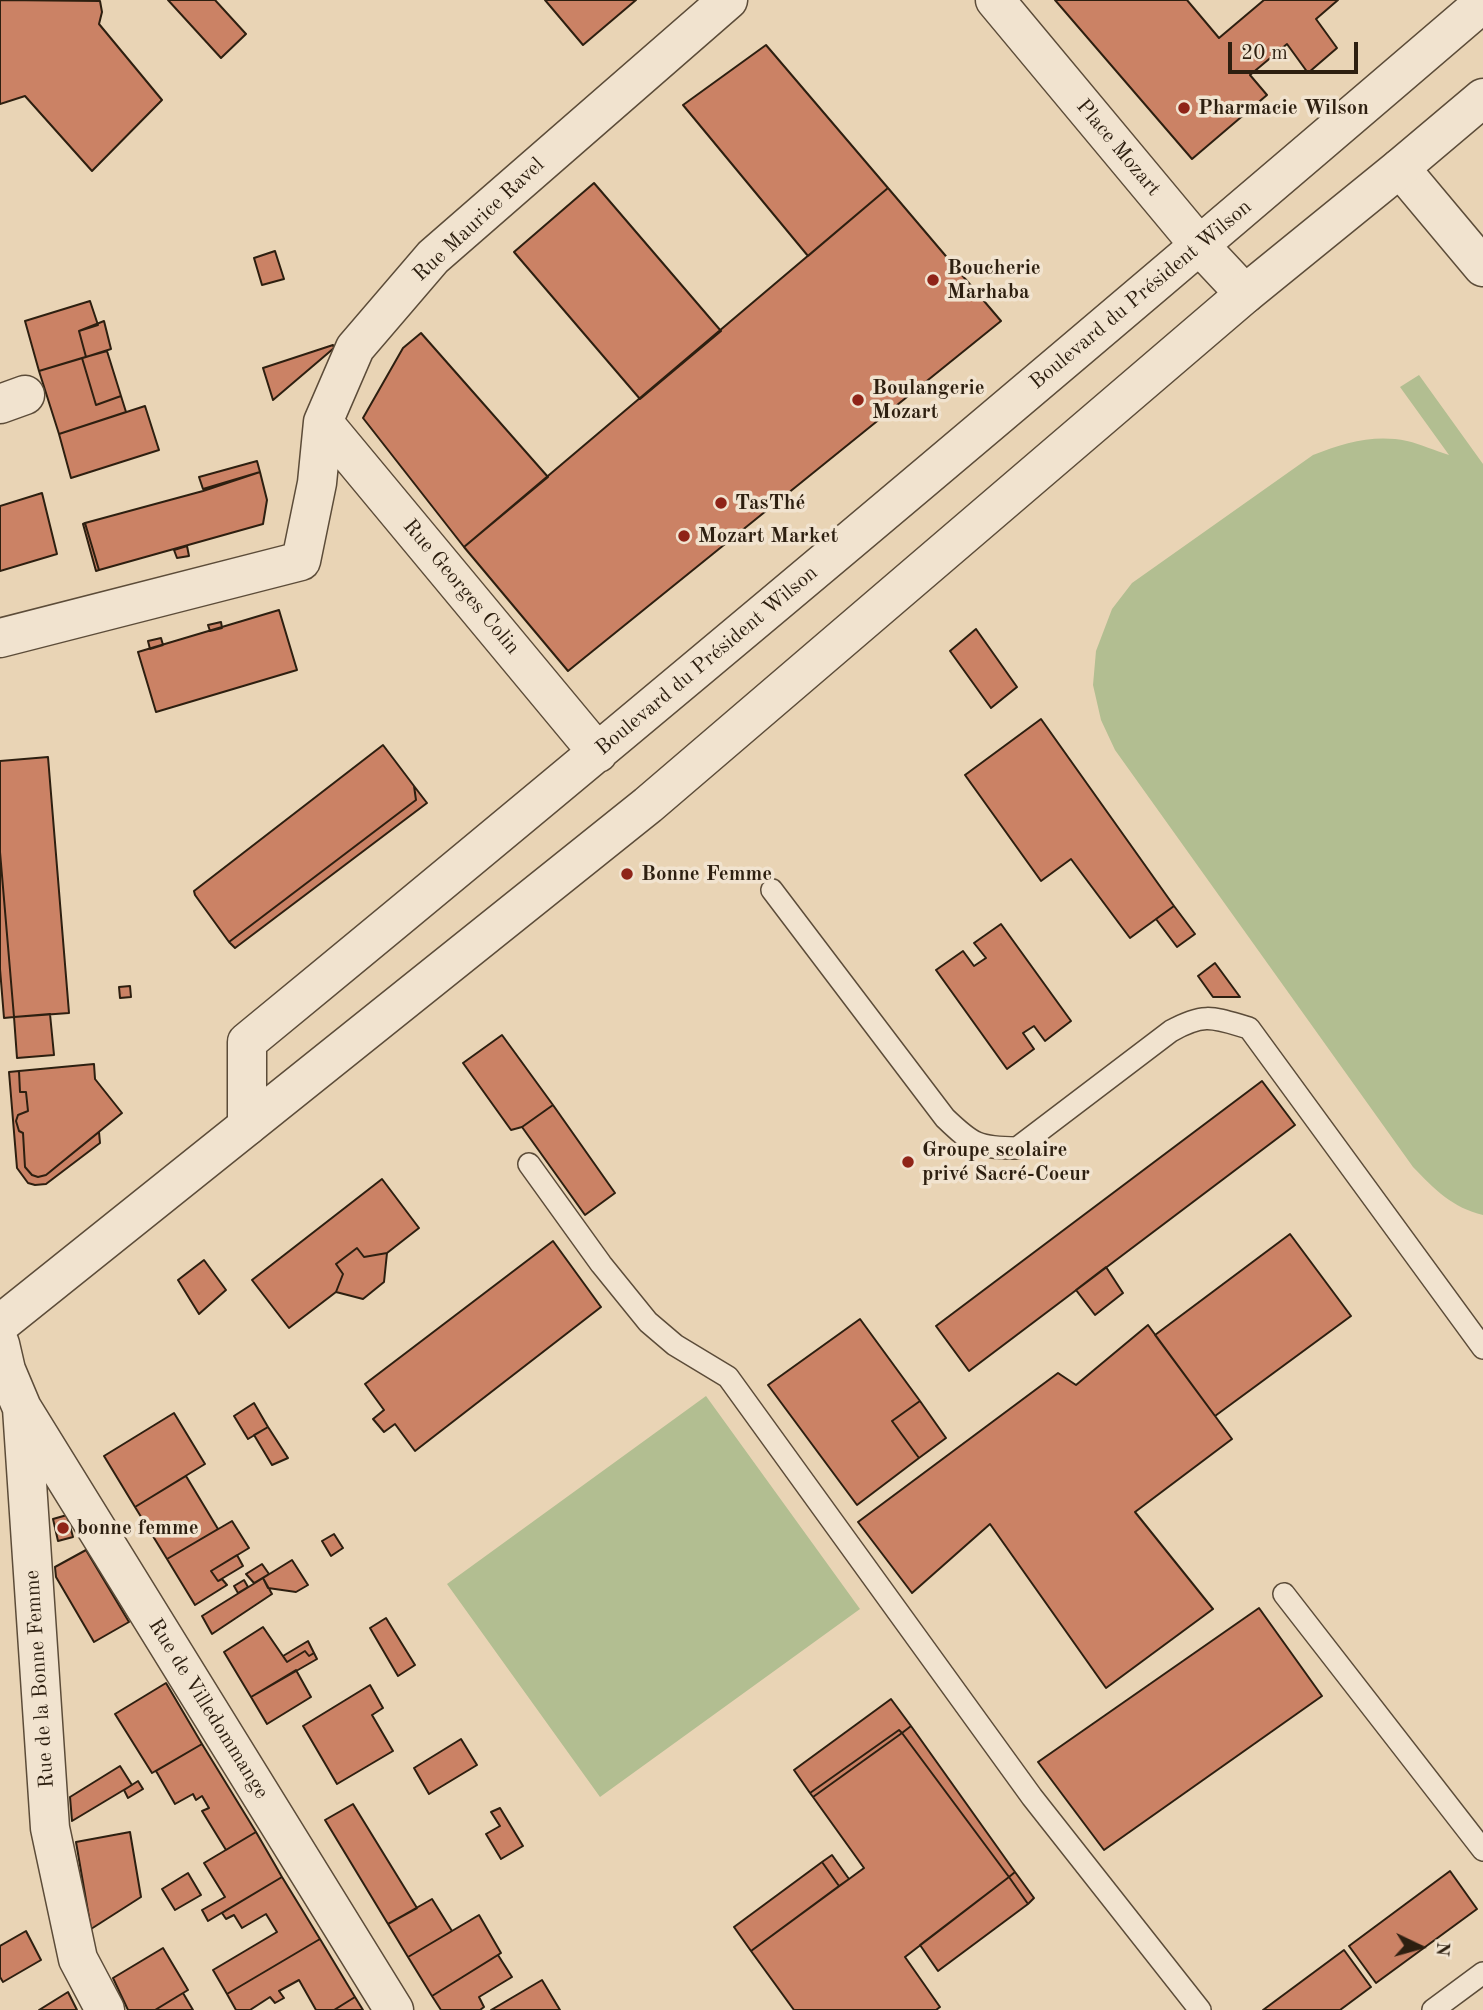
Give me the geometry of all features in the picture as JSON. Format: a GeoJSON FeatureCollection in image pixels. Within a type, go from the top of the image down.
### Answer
{"type":"FeatureCollection","features":[{"type":"Feature","properties":{"kind":"street","name":"Rue Maurice Ravel"},"geometry":{"type":"LineString","coordinates":[[0,638],[301,561],[317,483],[323,422],[355,348],[433,257],[728,0]]}},
{"type":"Feature","properties":{"kind":"street","name":"Place Mozart"},"geometry":{"type":"LineString","coordinates":[[995,0],[1200,246],[1245,294]]}},
{"type":"Feature","properties":{"kind":"street","name":"Boulevard du Président Wilson"},"geometry":{"type":"LineString","coordinates":[[247,1126],[247,1042],[598,753],[1200,246],[1483,3]]}},
{"type":"Feature","properties":{"kind":"street"},"geometry":{"type":"LineString","coordinates":[[0,1324],[648,805],[1245,294],[1483,98]]}},
{"type":"Feature","properties":{"kind":"street"},"geometry":{"type":"LineString","coordinates":[[1400,169],[1483,267]]}},
{"type":"Feature","properties":{"kind":"street","name":"Rue Georges Colin"},"geometry":{"type":"LineString","coordinates":[[323,422],[598,753]]}},
{"type":"Feature","properties":{"kind":"street","name":"Rue de la Bonne Femme"},"geometry":{"type":"LineString","coordinates":[[0,1344],[6,1370],[22,1408],[50,1828],[78,1959],[105,2010]]}},
{"type":"Feature","properties":{"kind":"street","name":"Rue de Villedommange"},"geometry":{"type":"LineString","coordinates":[[22,1408],[394,2010]]}},
{"type":"Feature","properties":{"kind":"lane"},"geometry":{"type":"LineString","coordinates":[[772,890],[944,1118],[967,1140],[990,1148],[1017,1149],[1171,1031],[1192,1020],[1216,1018],[1249,1028],[1483,1348]]}},
{"type":"Feature","properties":{"kind":"lane"},"geometry":{"type":"LineString","coordinates":[[528,1164],[601,1264],[648,1322],[675,1345],[728,1377],[1032,1797],[1200,2010]]}},
{"type":"Feature","properties":{"kind":"lane"},"geometry":{"type":"LineString","coordinates":[[1284,1594],[1483,1850]]}},
{"type":"Feature","properties":{"kind":"lane"},"geometry":{"type":"LineString","coordinates":[[1433,2010],[1483,1973]]}},
{"type":"Feature","properties":{"kind":"green space"},"geometry":{"type":"Polygon","coordinates":[[[1419,375],[1483,464],[1483,1215],[1453,1203],[1413,1167],[1115,750],[1101,720],[1093,685],[1096,651],[1112,609],[1132,583],[1313,455],[1348,443],[1395,439],[1449,455],[1400,387],[1419,375]]]}},
{"type":"Feature","properties":{"kind":"green space"},"geometry":{"type":"Polygon","coordinates":[[[706,1396],[860,1609],[600,1797],[447,1584],[706,1396]]]}},
{"type":"Feature","properties":{"kind":"building"},"geometry":{"type":"Polygon","coordinates":[[[0,0],[100,1],[102,12],[99,24],[162,100],[92,171],[25,96],[0,104],[0,0]]]}},
{"type":"Feature","properties":{"kind":"building"},"geometry":{"type":"Polygon","coordinates":[[[168,0],[215,0],[246,34],[221,58],[168,0]]]}},
{"type":"Feature","properties":{"kind":"building"},"geometry":{"type":"Polygon","coordinates":[[[545,0],[636,0],[583,45],[545,0]]]}},
{"type":"Feature","properties":{"kind":"building"},"geometry":{"type":"Polygon","coordinates":[[[1055,0],[1187,0],[1219,38],[1264,0],[1338,0],[1316,19],[1337,48],[1308,73],[1287,44],[1250,75],[1267,95],[1192,159],[1055,0]]]}},
{"type":"Feature","properties":{"kind":"building"},"geometry":{"type":"Polygon","coordinates":[[[766,45],[888,188],[808,256],[683,105],[766,45]]]}},
{"type":"Feature","properties":{"kind":"building"},"geometry":{"type":"Polygon","coordinates":[[[594,183],[721,331],[640,399],[514,252],[594,183]]]}},
{"type":"Feature","properties":{"kind":"building"},"geometry":{"type":"Polygon","coordinates":[[[888,188],[1001,321],[568,671],[464,547],[888,188]]]}},
{"type":"Feature","properties":{"kind":"building"},"geometry":{"type":"Polygon","coordinates":[[[275,251],[284,279],[262,285],[254,258],[275,251]]]}},
{"type":"Feature","properties":{"kind":"building"},"geometry":{"type":"Polygon","coordinates":[[[90,301],[98,325],[79,331],[86,357],[39,371],[25,321],[90,301]]]}},
{"type":"Feature","properties":{"kind":"building"},"geometry":{"type":"Polygon","coordinates":[[[104,321],[111,349],[86,357],[79,331],[104,321]]]}},
{"type":"Feature","properties":{"kind":"building"},"geometry":{"type":"Polygon","coordinates":[[[421,333],[548,477],[464,547],[363,418],[403,348],[421,333]]]}},
{"type":"Feature","properties":{"kind":"building"},"geometry":{"type":"Polygon","coordinates":[[[333,345],[334,348],[273,400],[263,368],[333,345]]]}},
{"type":"Feature","properties":{"kind":"building"},"geometry":{"type":"Polygon","coordinates":[[[107,351],[121,396],[96,405],[82,358],[107,351]]]}},
{"type":"Feature","properties":{"kind":"building"},"geometry":{"type":"Polygon","coordinates":[[[82,358],[96,405],[121,396],[126,412],[59,434],[39,371],[82,358]]]}},
{"type":"Feature","properties":{"kind":"building"},"geometry":{"type":"Polygon","coordinates":[[[145,406],[159,450],[71,478],[59,434],[145,406]]]}},
{"type":"Feature","properties":{"kind":"building"},"geometry":{"type":"Polygon","coordinates":[[[257,461],[260,472],[203,489],[199,477],[257,461]]]}},
{"type":"Feature","properties":{"kind":"building"},"geometry":{"type":"Polygon","coordinates":[[[260,472],[267,500],[263,524],[99,570],[85,523],[203,491],[260,472]]]}},
{"type":"Feature","properties":{"kind":"building"},"geometry":{"type":"Polygon","coordinates":[[[42,493],[57,554],[0,571],[0,506],[42,493]]]}},
{"type":"Feature","properties":{"kind":"building"},"geometry":{"type":"Polygon","coordinates":[[[85,523],[99,570],[96,571],[83,524],[85,523]]]}},
{"type":"Feature","properties":{"kind":"building"},"geometry":{"type":"Polygon","coordinates":[[[187,546],[189,556],[177,558],[174,550],[187,546]]]}},
{"type":"Feature","properties":{"kind":"building"},"geometry":{"type":"Polygon","coordinates":[[[279,610],[297,670],[156,712],[138,652],[279,610]]]}},
{"type":"Feature","properties":{"kind":"building"},"geometry":{"type":"Polygon","coordinates":[[[221,622],[222,628],[210,631],[208,625],[221,622]]]}},
{"type":"Feature","properties":{"kind":"building"},"geometry":{"type":"Polygon","coordinates":[[[976,629],[1017,687],[991,708],[950,651],[976,629]]]}},
{"type":"Feature","properties":{"kind":"building"},"geometry":{"type":"Polygon","coordinates":[[[161,638],[163,645],[150,649],[148,641],[161,638]]]}},
{"type":"Feature","properties":{"kind":"building"},"geometry":{"type":"Polygon","coordinates":[[[1041,719],[1174,906],[1130,938],[1071,859],[1041,881],[965,775],[1041,719]]]}},
{"type":"Feature","properties":{"kind":"building"},"geometry":{"type":"Polygon","coordinates":[[[383,745],[414,786],[416,800],[229,942],[194,891],[383,745]]]}},
{"type":"Feature","properties":{"kind":"building"},"geometry":{"type":"Polygon","coordinates":[[[48,757],[69,1013],[14,1017],[0,852],[0,761],[48,757]]]}},
{"type":"Feature","properties":{"kind":"building"},"geometry":{"type":"Polygon","coordinates":[[[414,786],[427,803],[235,948],[229,942],[416,800],[414,786]]]}},
{"type":"Feature","properties":{"kind":"building"},"geometry":{"type":"Polygon","coordinates":[[[0,852],[14,1017],[4,1018],[0,969],[0,852]]]}},
{"type":"Feature","properties":{"kind":"building"},"geometry":{"type":"Polygon","coordinates":[[[1174,906],[1195,934],[1177,947],[1156,919],[1174,906]]]}},
{"type":"Feature","properties":{"kind":"building"},"geometry":{"type":"Polygon","coordinates":[[[1001,924],[1071,1021],[1045,1041],[1034,1026],[1023,1033],[1034,1049],[1007,1069],[936,970],[963,951],[974,966],[986,958],[974,943],[1001,924]]]}},
{"type":"Feature","properties":{"kind":"building"},"geometry":{"type":"Polygon","coordinates":[[[1215,963],[1240,997],[1213,997],[1198,976],[1215,963]]]}},
{"type":"Feature","properties":{"kind":"building"},"geometry":{"type":"Polygon","coordinates":[[[130,986],[131,997],[120,998],[119,987],[130,986]]]}},
{"type":"Feature","properties":{"kind":"building"},"geometry":{"type":"Polygon","coordinates":[[[50,1014],[54,1055],[17,1058],[14,1017],[50,1014]]]}},
{"type":"Feature","properties":{"kind":"building"},"geometry":{"type":"Polygon","coordinates":[[[502,1035],[553,1105],[522,1127],[511,1130],[463,1063],[502,1035]]]}},
{"type":"Feature","properties":{"kind":"building"},"geometry":{"type":"Polygon","coordinates":[[[94,1064],[95,1079],[122,1113],[46,1175],[32,1175],[25,1167],[23,1133],[19,1131],[16,1121],[18,1115],[28,1111],[26,1092],[20,1092],[19,1071],[94,1064]]]}},
{"type":"Feature","properties":{"kind":"building"},"geometry":{"type":"Polygon","coordinates":[[[19,1071],[20,1092],[26,1092],[28,1111],[18,1115],[16,1121],[19,1131],[23,1133],[25,1167],[32,1175],[46,1175],[99,1132],[100,1143],[46,1184],[28,1183],[17,1168],[9,1072],[19,1071]]]}},
{"type":"Feature","properties":{"kind":"building"},"geometry":{"type":"Polygon","coordinates":[[[1262,1081],[1295,1125],[969,1371],[936,1326],[1262,1081]]]}},
{"type":"Feature","properties":{"kind":"building"},"geometry":{"type":"Polygon","coordinates":[[[553,1105],[615,1193],[585,1215],[522,1127],[553,1105]]]}},
{"type":"Feature","properties":{"kind":"building"},"geometry":{"type":"Polygon","coordinates":[[[382,1179],[419,1228],[387,1253],[364,1257],[357,1248],[336,1264],[343,1274],[336,1292],[289,1328],[252,1280],[382,1179]]]}},
{"type":"Feature","properties":{"kind":"building"},"geometry":{"type":"Polygon","coordinates":[[[1290,1234],[1351,1316],[1215,1416],[1155,1335],[1290,1234]]]}},
{"type":"Feature","properties":{"kind":"building"},"geometry":{"type":"Polygon","coordinates":[[[553,1241],[601,1307],[415,1451],[395,1424],[384,1432],[373,1419],[384,1410],[365,1384],[553,1241]]]}},
{"type":"Feature","properties":{"kind":"building"},"geometry":{"type":"Polygon","coordinates":[[[357,1248],[364,1257],[387,1253],[384,1282],[363,1299],[336,1292],[343,1274],[336,1264],[357,1248]]]}},
{"type":"Feature","properties":{"kind":"building"},"geometry":{"type":"Polygon","coordinates":[[[204,1260],[226,1290],[199,1314],[178,1280],[204,1260]]]}},
{"type":"Feature","properties":{"kind":"building"},"geometry":{"type":"Polygon","coordinates":[[[1106,1267],[1123,1293],[1095,1315],[1076,1290],[1106,1267]]]}},
{"type":"Feature","properties":{"kind":"building"},"geometry":{"type":"Polygon","coordinates":[[[860,1319],[920,1401],[892,1421],[919,1458],[857,1505],[768,1385],[860,1319]]]}},
{"type":"Feature","properties":{"kind":"building"},"geometry":{"type":"Polygon","coordinates":[[[1148,1325],[1232,1439],[1135,1512],[1213,1609],[1106,1688],[990,1524],[912,1593],[858,1522],[1058,1373],[1076,1385],[1148,1325]]]}},
{"type":"Feature","properties":{"kind":"building"},"geometry":{"type":"Polygon","coordinates":[[[920,1401],[946,1438],[919,1458],[892,1421],[920,1401]]]}},
{"type":"Feature","properties":{"kind":"building"},"geometry":{"type":"Polygon","coordinates":[[[254,1403],[268,1427],[248,1439],[234,1416],[254,1403]]]}},
{"type":"Feature","properties":{"kind":"building"},"geometry":{"type":"Polygon","coordinates":[[[174,1413],[205,1464],[135,1507],[104,1456],[174,1413]]]}},
{"type":"Feature","properties":{"kind":"building"},"geometry":{"type":"Polygon","coordinates":[[[268,1427],[288,1458],[272,1465],[254,1435],[268,1427]]]}},
{"type":"Feature","properties":{"kind":"building"},"geometry":{"type":"Polygon","coordinates":[[[186,1476],[218,1529],[167,1559],[135,1507],[186,1476]]]}},
{"type":"Feature","properties":{"kind":"building","name":"bonne femme"},"geometry":{"type":"Polygon","coordinates":[[[67,1515],[73,1537],[58,1541],[53,1519],[67,1515]]]}},
{"type":"Feature","properties":{"kind":"building"},"geometry":{"type":"Polygon","coordinates":[[[232,1521],[249,1548],[211,1571],[218,1581],[222,1579],[227,1585],[195,1605],[167,1559],[232,1521]]]}},
{"type":"Feature","properties":{"kind":"building"},"geometry":{"type":"Polygon","coordinates":[[[334,1534],[343,1548],[331,1556],[322,1541],[334,1534]]]}},
{"type":"Feature","properties":{"kind":"building"},"geometry":{"type":"Polygon","coordinates":[[[86,1550],[129,1622],[94,1642],[56,1577],[55,1567],[86,1550]]]}},
{"type":"Feature","properties":{"kind":"building"},"geometry":{"type":"Polygon","coordinates":[[[237,1555],[243,1566],[218,1581],[211,1571],[237,1555]]]}},
{"type":"Feature","properties":{"kind":"building"},"geometry":{"type":"Polygon","coordinates":[[[292,1560],[308,1585],[296,1592],[268,1588],[263,1578],[292,1560]]]}},
{"type":"Feature","properties":{"kind":"building"},"geometry":{"type":"Polygon","coordinates":[[[262,1564],[269,1574],[254,1583],[246,1574],[262,1564]]]}},
{"type":"Feature","properties":{"kind":"building"},"geometry":{"type":"Polygon","coordinates":[[[263,1578],[272,1594],[212,1634],[202,1616],[263,1578]]]}},
{"type":"Feature","properties":{"kind":"building"},"geometry":{"type":"Polygon","coordinates":[[[244,1580],[248,1587],[238,1593],[234,1586],[244,1580]]]}},
{"type":"Feature","properties":{"kind":"building"},"geometry":{"type":"Polygon","coordinates":[[[1259,1608],[1322,1696],[1104,1850],[1038,1762],[1259,1608]]]}},
{"type":"Feature","properties":{"kind":"building"},"geometry":{"type":"Polygon","coordinates":[[[386,1618],[415,1665],[398,1676],[370,1628],[386,1618]]]}},
{"type":"Feature","properties":{"kind":"building"},"geometry":{"type":"Polygon","coordinates":[[[263,1627],[287,1662],[305,1651],[309,1656],[314,1653],[317,1659],[251,1697],[224,1652],[263,1627]]]}},
{"type":"Feature","properties":{"kind":"building"},"geometry":{"type":"Polygon","coordinates":[[[308,1641],[314,1653],[309,1656],[305,1651],[287,1662],[283,1656],[308,1641]]]}},
{"type":"Feature","properties":{"kind":"building"},"geometry":{"type":"Polygon","coordinates":[[[296,1670],[311,1697],[267,1724],[251,1697],[296,1670]]]}},
{"type":"Feature","properties":{"kind":"building"},"geometry":{"type":"Polygon","coordinates":[[[166,1683],[202,1744],[152,1773],[115,1714],[166,1683]]]}},
{"type":"Feature","properties":{"kind":"building"},"geometry":{"type":"Polygon","coordinates":[[[370,1685],[383,1708],[372,1715],[393,1751],[337,1784],[303,1726],[370,1685]]]}},
{"type":"Feature","properties":{"kind":"building"},"geometry":{"type":"Polygon","coordinates":[[[891,1699],[911,1726],[902,1733],[899,1730],[810,1793],[794,1770],[891,1699]]]}},
{"type":"Feature","properties":{"kind":"building"},"geometry":{"type":"Polygon","coordinates":[[[911,1726],[1015,1872],[1009,1877],[902,1733],[911,1726]]]}},
{"type":"Feature","properties":{"kind":"building"},"geometry":{"type":"Polygon","coordinates":[[[899,1730],[902,1733],[813,1797],[810,1793],[899,1730]]]}},
{"type":"Feature","properties":{"kind":"building"},"geometry":{"type":"Polygon","coordinates":[[[902,1733],[1009,1877],[905,1957],[940,2007],[936,2010],[794,2010],[751,1951],[864,1868],[813,1797],[902,1733]]]}},
{"type":"Feature","properties":{"kind":"building"},"geometry":{"type":"Polygon","coordinates":[[[461,1739],[477,1765],[429,1794],[414,1768],[461,1739]]]}},
{"type":"Feature","properties":{"kind":"building"},"geometry":{"type":"Polygon","coordinates":[[[202,1744],[256,1832],[226,1850],[202,1811],[209,1808],[202,1796],[196,1800],[193,1794],[175,1804],[156,1771],[202,1744]]]}},
{"type":"Feature","properties":{"kind":"building"},"geometry":{"type":"Polygon","coordinates":[[[120,1766],[132,1785],[72,1821],[70,1797],[120,1766]]]}},
{"type":"Feature","properties":{"kind":"building"},"geometry":{"type":"Polygon","coordinates":[[[138,1781],[143,1789],[128,1798],[124,1790],[138,1781]]]}},
{"type":"Feature","properties":{"kind":"building"},"geometry":{"type":"Polygon","coordinates":[[[353,1804],[417,1908],[388,1924],[325,1820],[353,1804]]]}},
{"type":"Feature","properties":{"kind":"building"},"geometry":{"type":"Polygon","coordinates":[[[500,1808],[523,1846],[501,1859],[486,1834],[500,1826],[491,1812],[500,1808]]]}},
{"type":"Feature","properties":{"kind":"building"},"geometry":{"type":"Polygon","coordinates":[[[130,1832],[141,1897],[91,1929],[76,1842],[130,1832]]]}},
{"type":"Feature","properties":{"kind":"building"},"geometry":{"type":"Polygon","coordinates":[[[256,1832],[282,1877],[208,1921],[202,1910],[225,1897],[204,1863],[256,1832]]]}},
{"type":"Feature","properties":{"kind":"building"},"geometry":{"type":"Polygon","coordinates":[[[832,1855],[849,1879],[839,1886],[822,1862],[832,1855]]]}},
{"type":"Feature","properties":{"kind":"building"},"geometry":{"type":"Polygon","coordinates":[[[822,1862],[839,1886],[751,1951],[734,1927],[822,1862]]]}},
{"type":"Feature","properties":{"kind":"building"},"geometry":{"type":"Polygon","coordinates":[[[1450,1871],[1477,1909],[1376,1983],[1349,1946],[1450,1871]]]}},
{"type":"Feature","properties":{"kind":"building"},"geometry":{"type":"Polygon","coordinates":[[[1015,1872],[1034,1898],[1028,1904],[1009,1877],[1015,1872]]]}},
{"type":"Feature","properties":{"kind":"building"},"geometry":{"type":"Polygon","coordinates":[[[188,1873],[201,1895],[175,1910],[162,1889],[188,1873]]]}},
{"type":"Feature","properties":{"kind":"building"},"geometry":{"type":"Polygon","coordinates":[[[282,1877],[320,1939],[227,1994],[213,1970],[277,1932],[266,1914],[242,1928],[234,1915],[226,1919],[222,1913],[282,1877]]]}},
{"type":"Feature","properties":{"kind":"building"},"geometry":{"type":"Polygon","coordinates":[[[1009,1877],[1028,1904],[938,1971],[920,1945],[1009,1877]]]}},
{"type":"Feature","properties":{"kind":"building"},"geometry":{"type":"Polygon","coordinates":[[[432,1899],[452,1931],[408,1957],[388,1924],[432,1899]]]}},
{"type":"Feature","properties":{"kind":"building"},"geometry":{"type":"Polygon","coordinates":[[[479,1915],[501,1953],[432,1996],[408,1957],[479,1915]]]}},
{"type":"Feature","properties":{"kind":"building"},"geometry":{"type":"Polygon","coordinates":[[[26,1931],[41,1960],[3,1982],[0,1977],[0,1946],[26,1931]]]}},
{"type":"Feature","properties":{"kind":"building"},"geometry":{"type":"Polygon","coordinates":[[[320,1939],[355,1997],[334,2010],[316,2010],[299,1980],[279,1991],[284,1998],[275,2003],[270,1997],[250,2010],[236,2010],[227,1994],[320,1939]]]}},
{"type":"Feature","properties":{"kind":"building"},"geometry":{"type":"Polygon","coordinates":[[[163,1948],[188,1990],[155,2010],[128,2010],[113,1978],[163,1948]]]}},
{"type":"Feature","properties":{"kind":"building"},"geometry":{"type":"Polygon","coordinates":[[[1344,1950],[1371,1987],[1340,2010],[1263,2010],[1344,1950]]]}},
{"type":"Feature","properties":{"kind":"building"},"geometry":{"type":"Polygon","coordinates":[[[498,1955],[512,1977],[479,1997],[484,2007],[480,2010],[441,2010],[432,1996],[498,1955]]]}},
{"type":"Feature","properties":{"kind":"building"},"geometry":{"type":"Polygon","coordinates":[[[542,1980],[560,2010],[491,2010],[542,1980]]]}},
{"type":"Feature","properties":{"kind":"building"},"geometry":{"type":"Polygon","coordinates":[[[68,1992],[77,2010],[39,2010],[68,1992]]]}},
{"type":"Feature","properties":{"kind":"building"},"geometry":{"type":"Polygon","coordinates":[[[183,1993],[193,2010],[155,2010],[183,1993]]]}},
{"type":"Feature","properties":{"kind":"building"},"geometry":{"type":"Polygon","coordinates":[[[355,1997],[363,2010],[334,2010],[355,1997]]]}},
{"type":"Feature","properties":{"kind":"place","name":"Pharmacie Wilson"},"geometry":{"type":"Point","coordinates":[1184,108]}},
{"type":"Feature","properties":{"kind":"place","name":"Boucherie Marhaba"},"geometry":{"type":"Point","coordinates":[933,280]}},
{"type":"Feature","properties":{"kind":"place","name":"Boulangerie Mozart"},"geometry":{"type":"Point","coordinates":[858,400]}},
{"type":"Feature","properties":{"kind":"place","name":"TasThé"},"geometry":{"type":"Point","coordinates":[721,503]}},
{"type":"Feature","properties":{"kind":"place","name":"Mozart Market"},"geometry":{"type":"Point","coordinates":[684,536]}},
{"type":"Feature","properties":{"kind":"place","name":"Bonne Femme"},"geometry":{"type":"Point","coordinates":[627,874]}},
{"type":"Feature","properties":{"kind":"place","name":"Groupe scolaire privé Sacré-Coeur"},"geometry":{"type":"Point","coordinates":[908,1162]}},
{"type":"Feature","properties":{"kind":"place","name":"bonne femme"},"geometry":{"type":"Point","coordinates":[63,1528]}}]}
